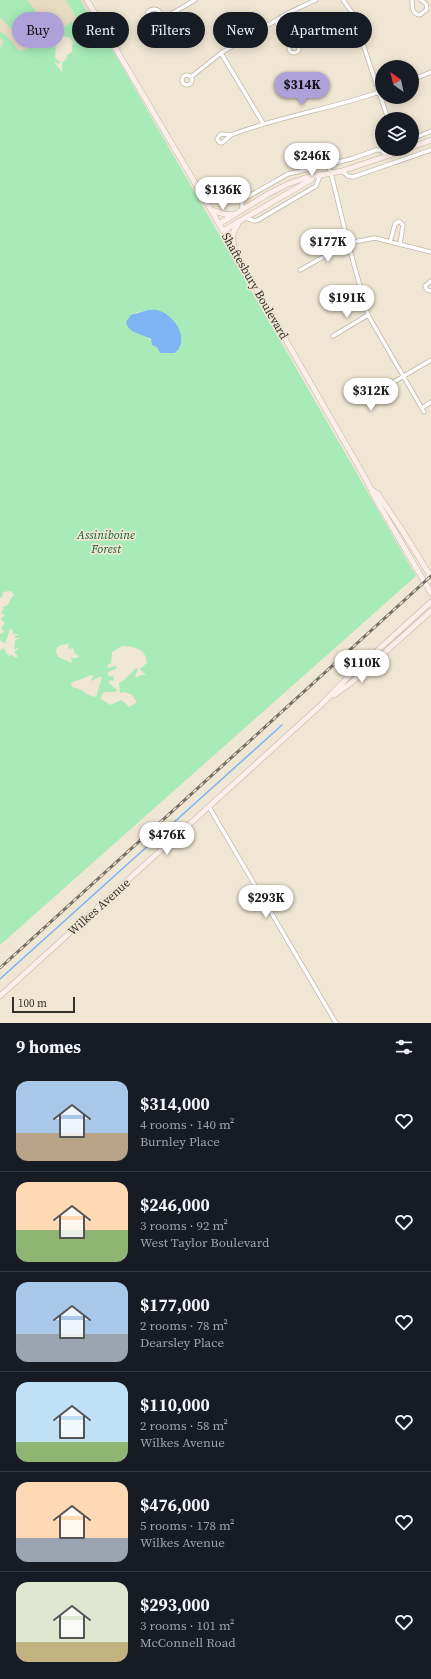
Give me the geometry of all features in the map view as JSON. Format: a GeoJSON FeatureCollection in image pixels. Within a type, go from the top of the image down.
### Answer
{"type":"FeatureCollection","features":[{"type":"Feature","properties":{"kind":"street","name":"Shaftesbury Boulevard"},"geometry":{"type":"LineString","coordinates":[[87,0],[211,210],[431,593]]}},
{"type":"Feature","properties":{"kind":"street"},"geometry":{"type":"LineString","coordinates":[[175,12],[195,0]]}},
{"type":"Feature","properties":{"kind":"street"},"geometry":{"type":"LineString","coordinates":[[293,12],[316,0]]}},
{"type":"Feature","properties":{"kind":"street"},"geometry":{"type":"LineString","coordinates":[[343,0],[353,14],[375,78]]}},
{"type":"Feature","properties":{"kind":"street"},"geometry":{"type":"LineString","coordinates":[[412,0],[413,11],[415,14],[420,15],[427,9],[426,4],[421,0]]}},
{"type":"Feature","properties":{"kind":"street"},"geometry":{"type":"LineString","coordinates":[[154,9],[158,11],[161,16],[159,21],[155,23],[149,22],[147,17],[149,11],[154,9]]}},
{"type":"Feature","properties":{"kind":"street"},"geometry":{"type":"LineString","coordinates":[[191,77],[221,53],[276,21]]}},
{"type":"Feature","properties":{"kind":"street"},"geometry":{"type":"LineString","coordinates":[[221,53],[263,123]]}},
{"type":"Feature","properties":{"kind":"street"},"geometry":{"type":"LineString","coordinates":[[419,77],[431,72]]}},
{"type":"Feature","properties":{"kind":"street"},"geometry":{"type":"LineString","coordinates":[[231,135],[263,123],[347,103],[375,94]]}},
{"type":"Feature","properties":{"kind":"street"},"geometry":{"type":"LineString","coordinates":[[419,136],[431,131]]}},
{"type":"Feature","properties":{"kind":"street"},"geometry":{"type":"LineString","coordinates":[[419,144],[431,140]]}},
{"type":"Feature","properties":{"kind":"street"},"geometry":{"type":"LineString","coordinates":[[239,212],[244,199],[283,176],[328,165],[375,150]]}},
{"type":"Feature","properties":{"kind":"street"},"geometry":{"type":"LineString","coordinates":[[342,170],[348,176],[353,177],[431,150]]}},
{"type":"Feature","properties":{"kind":"street"},"geometry":{"type":"LineString","coordinates":[[223,231],[318,177],[387,156]]}},
{"type":"Feature","properties":{"kind":"street"},"geometry":{"type":"LineString","coordinates":[[328,165],[368,315],[424,412]]}},
{"type":"Feature","properties":{"kind":"street"},"geometry":{"type":"LineString","coordinates":[[219,224],[288,184],[305,178],[318,177]]}},
{"type":"Feature","properties":{"kind":"street"},"geometry":{"type":"LineString","coordinates":[[246,218],[254,222],[258,220],[316,186],[318,177]]}},
{"type":"Feature","properties":{"kind":"street"},"geometry":{"type":"LineString","coordinates":[[211,210],[228,215],[239,212]]}},
{"type":"Feature","properties":{"kind":"street"},"geometry":{"type":"LineString","coordinates":[[235,252],[232,239],[233,232],[241,221]]}},
{"type":"Feature","properties":{"kind":"street"},"geometry":{"type":"LineString","coordinates":[[390,242],[395,224],[399,222],[403,225],[400,244]]}},
{"type":"Feature","properties":{"kind":"street"},"geometry":{"type":"LineString","coordinates":[[300,270],[348,243],[375,238],[431,252]]}},
{"type":"Feature","properties":{"kind":"street"},"geometry":{"type":"LineString","coordinates":[[431,281],[425,286],[427,290],[431,291]]}},
{"type":"Feature","properties":{"kind":"street"},"geometry":{"type":"LineString","coordinates":[[333,336],[368,315]]}},
{"type":"Feature","properties":{"kind":"street"},"geometry":{"type":"LineString","coordinates":[[377,392],[431,360]]}},
{"type":"Feature","properties":{"kind":"street"},"geometry":{"type":"LineString","coordinates":[[422,408],[431,402]]}},
{"type":"Feature","properties":{"kind":"street","name":"Shaftesbury Boulevard"},"geometry":{"type":"LineString","coordinates":[[372,490],[378,494],[431,577]]}},
{"type":"Feature","properties":{"kind":"street","name":"Wilkes Avenue"},"geometry":{"type":"LineString","coordinates":[[0,996],[322,704],[347,678],[431,602]]}},
{"type":"Feature","properties":{"kind":"street","name":"Wilkes Avenue"},"geometry":{"type":"LineString","coordinates":[[322,704],[351,683],[431,611]]}},
{"type":"Feature","properties":{"kind":"street"},"geometry":{"type":"LineString","coordinates":[[209,807],[336,1023]]}},
{"type":"Feature","properties":{"kind":"shaded area"},"geometry":{"type":"Polygon","coordinates":[[[0,0],[83,0],[90,12],[72,12],[72,28],[64,32],[64,12],[12,12],[12,48],[36,48],[2,67],[0,63],[0,0]]]}},
{"type":"Feature","properties":{"kind":"green space"},"geometry":{"type":"Polygon","coordinates":[[[0,0],[27,0],[37,12],[12,12],[12,30],[0,17],[0,0]]]}},
{"type":"Feature","properties":{"kind":"green space","name":"Assiniboine Forest"},"geometry":{"type":"Polygon","coordinates":[[[66,0],[80,0],[87,12],[73,12],[66,0]]]}},
{"type":"Feature","properties":{"kind":"green space","name":"Assiniboine Forest"},"geometry":{"type":"Polygon","coordinates":[[[71,22],[72,41],[69,37],[64,37],[64,28],[71,22]]]}},
{"type":"Feature","properties":{"kind":"green space","name":"Assiniboine Forest"},"geometry":{"type":"Polygon","coordinates":[[[0,31],[12,42],[12,48],[17,48],[20,51],[28,48],[56,48],[55,58],[60,62],[59,64],[54,62],[62,72],[62,63],[67,58],[67,55],[72,52],[72,48],[111,48],[416,576],[0,945],[0,651],[4,648],[6,653],[16,658],[18,656],[14,652],[20,648],[14,649],[15,640],[21,638],[15,638],[15,636],[19,634],[13,634],[12,629],[10,629],[5,644],[0,640],[0,634],[4,632],[1,628],[5,623],[1,619],[5,615],[1,613],[4,609],[3,607],[8,605],[14,595],[11,591],[3,592],[2,597],[0,598],[0,47],[2,46],[3,40],[0,38],[0,31]],[[148,310],[135,313],[147,337],[157,347],[160,353],[175,353],[180,346],[148,310]],[[69,644],[57,647],[56,652],[58,657],[72,663],[71,658],[77,658],[79,656],[75,654],[73,647],[70,649],[68,648],[69,644]],[[122,646],[112,652],[111,663],[107,666],[108,668],[115,666],[117,667],[116,669],[107,673],[109,677],[113,676],[114,681],[110,680],[109,683],[118,690],[114,692],[104,692],[101,699],[110,705],[122,700],[129,707],[137,702],[132,695],[125,692],[120,693],[119,683],[136,668],[138,669],[135,676],[136,678],[141,675],[146,675],[140,669],[147,663],[145,654],[139,649],[122,646]],[[91,675],[71,683],[72,687],[96,697],[102,677],[92,681],[91,679],[94,676],[91,675]]]}},
{"type":"Feature","properties":{"kind":"water"},"geometry":{"type":"Polygon","coordinates":[[[148,310],[160,311],[176,323],[181,336],[181,342],[175,353],[160,353],[157,347],[152,345],[151,339],[132,331],[127,326],[126,322],[131,315],[148,310]]]}},
{"type":"Feature","properties":{"kind":"waterway"},"geometry":{"type":"LineString","coordinates":[[0,979],[282,725]]}},
{"type":"Feature","properties":{"kind":"railway"},"geometry":{"type":"LineString","coordinates":[[0,968],[431,576]]}}]}
